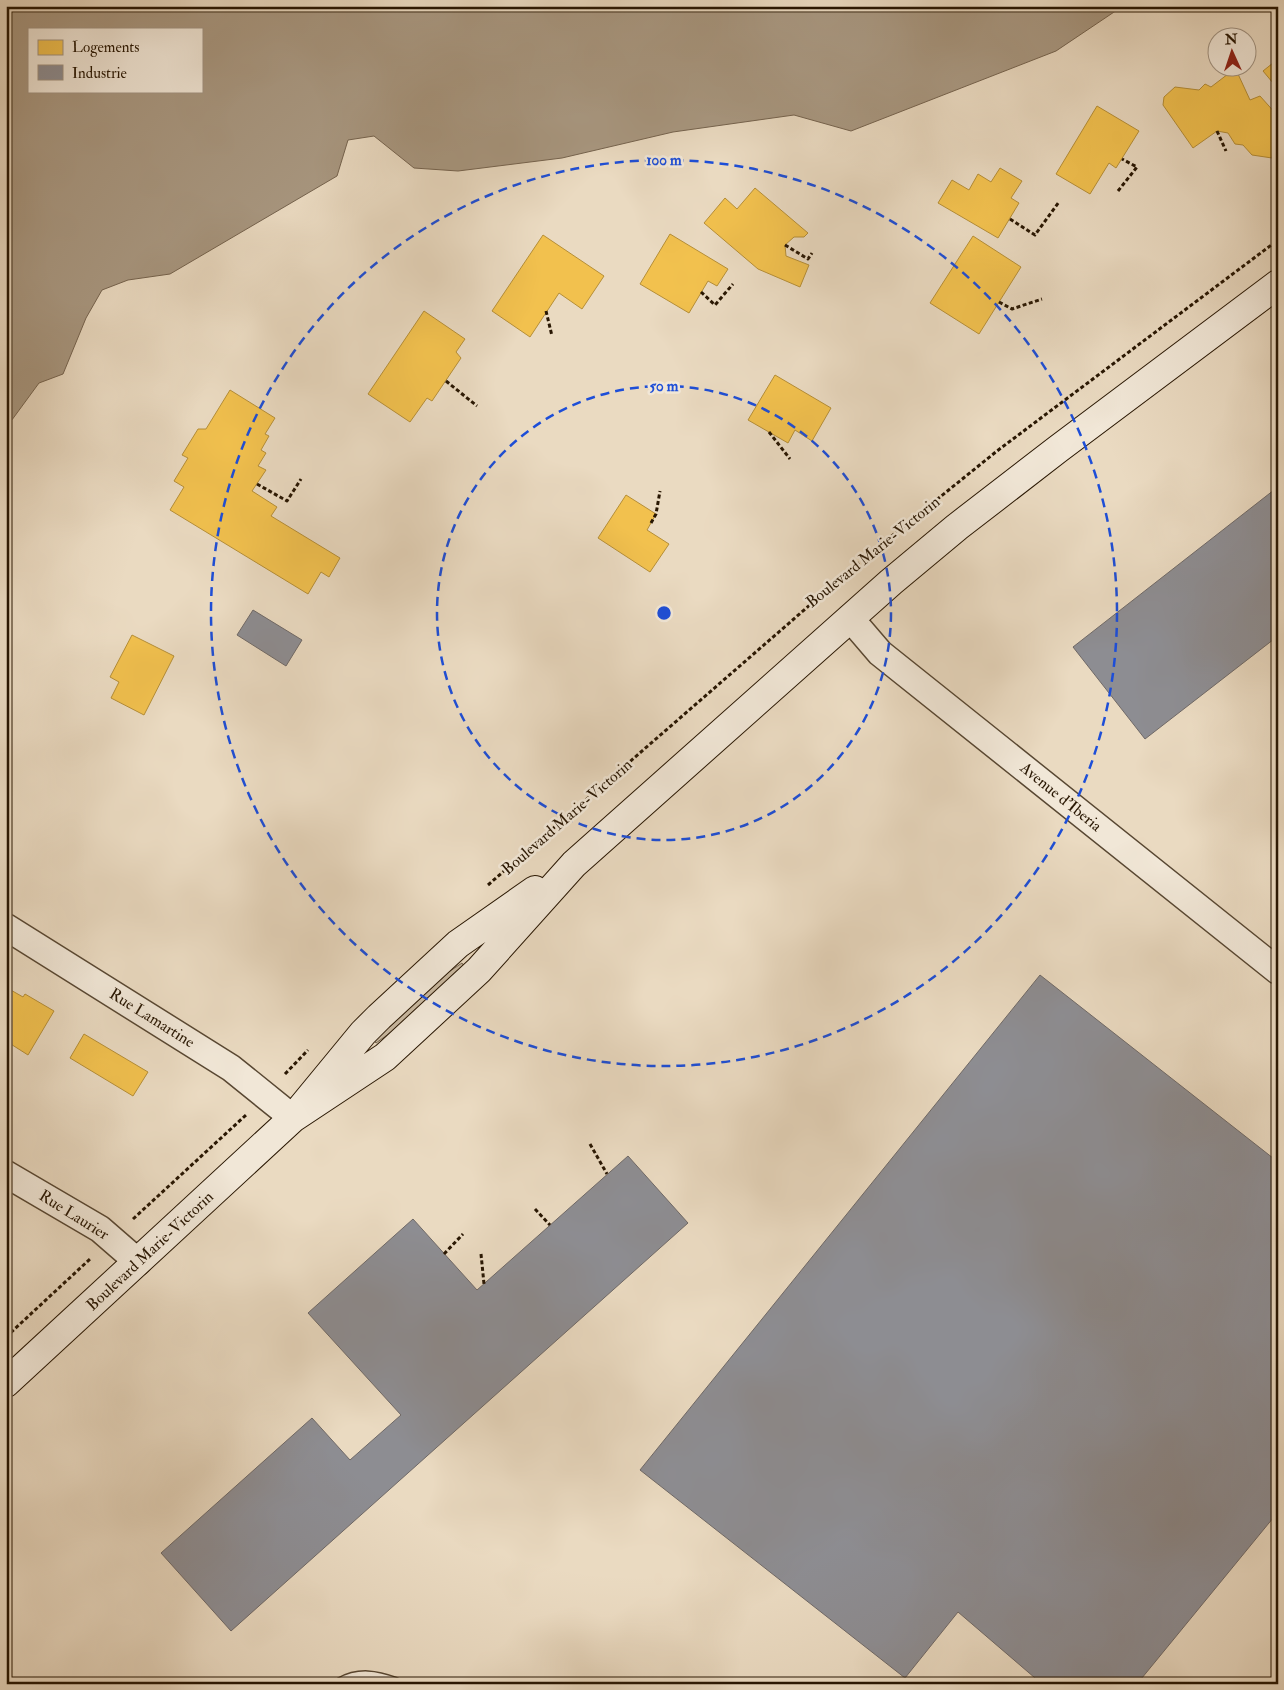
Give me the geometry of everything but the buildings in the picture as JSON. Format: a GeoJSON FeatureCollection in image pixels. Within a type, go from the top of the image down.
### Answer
{"type":"FeatureCollection","features":[{"type":"Feature","properties":{"kind":"street","name":"Boulevard Marie-Victorin"},"geometry":{"type":"LineString","coordinates":[[6,1383],[293,1118],[363,1033],[458,944],[574,864],[850,618],[957,527],[1278,284]]}},
{"type":"Feature","properties":{"kind":"street","name":"Avenue d'Iberia"},"geometry":{"type":"LineString","coordinates":[[850,618],[880,652],[1278,971]]}},
{"type":"Feature","properties":{"kind":"street","name":"Rue Lamartine"},"geometry":{"type":"LineString","coordinates":[[6,927],[231,1068],[293,1118]]}},
{"type":"Feature","properties":{"kind":"street","name":"Rue Laurier"},"geometry":{"type":"LineString","coordinates":[[6,1174],[100,1229],[138,1262]]}},
{"type":"Feature","properties":{"kind":"lane"},"geometry":{"type":"LineString","coordinates":[[341,1684],[352,1679],[373,1677],[395,1684]]}},
{"type":"Feature","properties":{"kind":"path"},"geometry":{"type":"LineString","coordinates":[[1217,131],[1226,151]]}},
{"type":"Feature","properties":{"kind":"path"},"geometry":{"type":"LineString","coordinates":[[1118,191],[1137,166],[1122,159]]}},
{"type":"Feature","properties":{"kind":"path"},"geometry":{"type":"LineString","coordinates":[[1010,219],[1035,235],[1059,202]]}},
{"type":"Feature","properties":{"kind":"path","name":"Boulevard Marie-Victorin"},"geometry":{"type":"LineString","coordinates":[[486,886],[857,564],[997,451],[1278,240]]}},
{"type":"Feature","properties":{"kind":"path"},"geometry":{"type":"LineString","coordinates":[[785,245],[808,259],[812,253]]}},
{"type":"Feature","properties":{"kind":"path"},"geometry":{"type":"LineString","coordinates":[[701,292],[716,305],[733,284]]}},
{"type":"Feature","properties":{"kind":"path"},"geometry":{"type":"LineString","coordinates":[[1000,302],[1012,309],[1042,299]]}},
{"type":"Feature","properties":{"kind":"path"},"geometry":{"type":"LineString","coordinates":[[546,312],[552,336]]}},
{"type":"Feature","properties":{"kind":"path"},"geometry":{"type":"LineString","coordinates":[[446,381],[477,406]]}},
{"type":"Feature","properties":{"kind":"path"},"geometry":{"type":"LineString","coordinates":[[769,432],[790,458]]}},
{"type":"Feature","properties":{"kind":"path"},"geometry":{"type":"LineString","coordinates":[[257,484],[287,501],[301,479]]}},
{"type":"Feature","properties":{"kind":"path"},"geometry":{"type":"LineString","coordinates":[[651,523],[656,514],[660,491]]}},
{"type":"Feature","properties":{"kind":"path","name":"Boulevard Marie-Victorin"},"geometry":{"type":"LineString","coordinates":[[132,1221],[249,1113]]}},
{"type":"Feature","properties":{"kind":"path"},"geometry":{"type":"LineString","coordinates":[[590,1144],[607,1174]]}},
{"type":"Feature","properties":{"kind":"path"},"geometry":{"type":"LineString","coordinates":[[536,1209],[550,1225]]}},
{"type":"Feature","properties":{"kind":"path"},"geometry":{"type":"LineString","coordinates":[[444,1254],[463,1234]]}},
{"type":"Feature","properties":{"kind":"path"},"geometry":{"type":"LineString","coordinates":[[481,1254],[484,1284]]}},
{"type":"Feature","properties":{"kind":"path"},"geometry":{"type":"LineString","coordinates":[[6,1337],[92,1258]]}},
{"type":"Feature","properties":{"kind":"shaded area"},"geometry":{"type":"Polygon","coordinates":[[[6,6],[1123,6],[1056,51],[851,131],[794,115],[673,132],[562,158],[458,171],[414,168],[374,136],[348,140],[337,176],[170,274],[128,280],[102,290],[86,318],[63,374],[39,383],[6,428],[6,6]]]}},
{"type":"Feature","properties":{"kind":"shaded area"},"geometry":{"type":"Polygon","coordinates":[[[462,963],[465,968],[411,1018],[376,1043],[372,1038],[428,986],[462,963]]]}}]}
